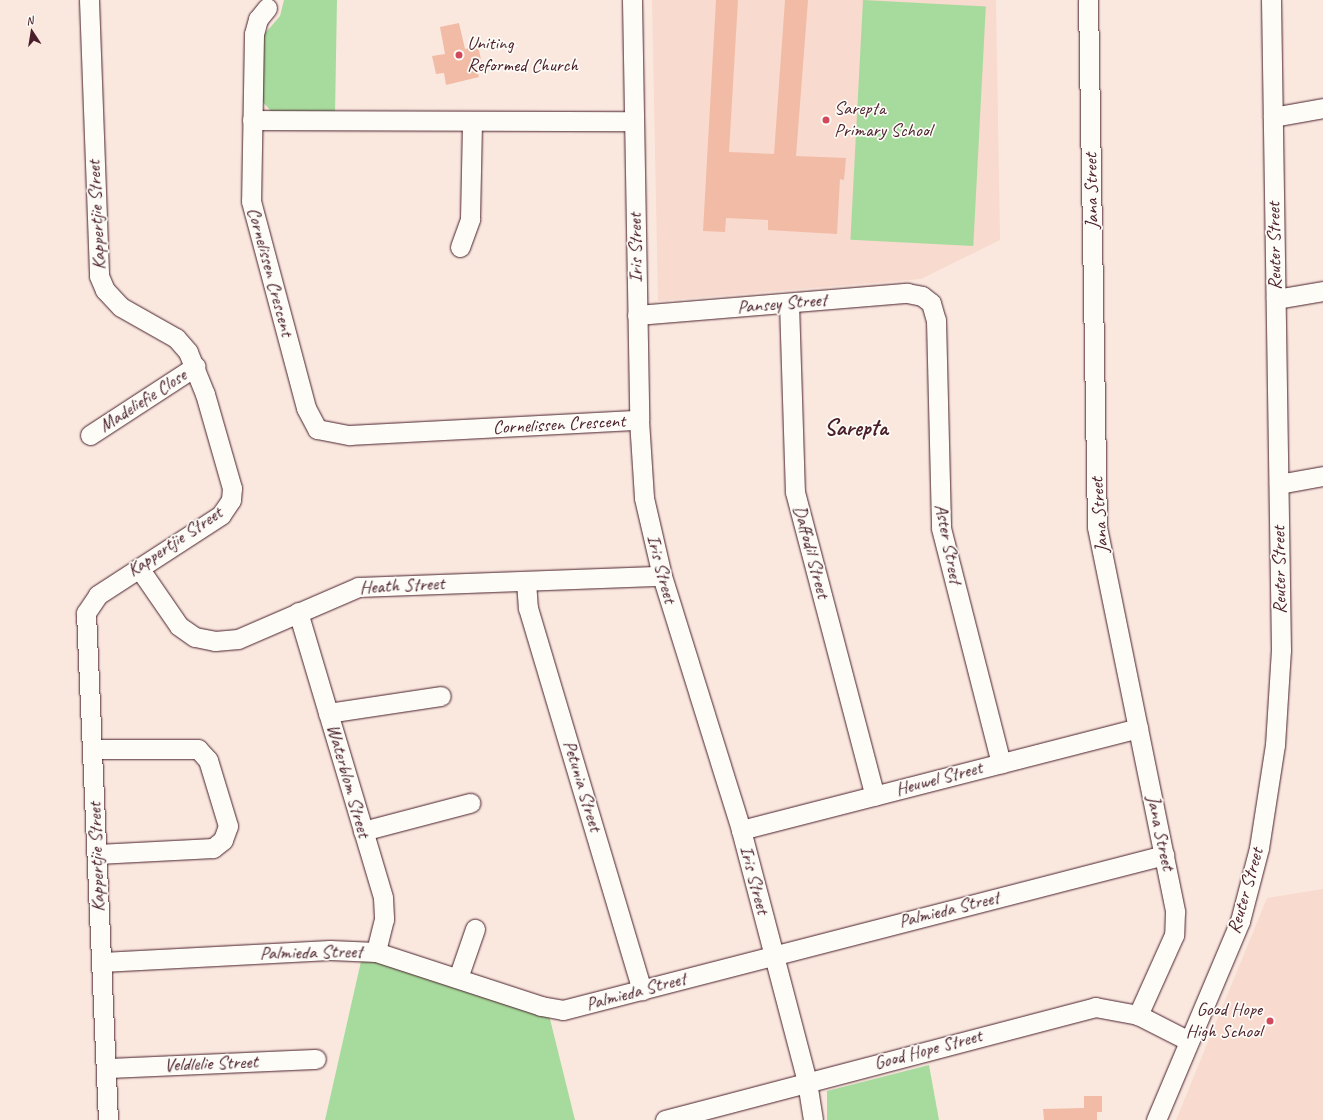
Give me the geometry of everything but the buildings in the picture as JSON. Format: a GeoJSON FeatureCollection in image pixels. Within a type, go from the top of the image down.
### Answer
{"type":"FeatureCollection","features":[{"type":"Feature","properties":{"kind":"street","name":"Kappertjie Street"},"geometry":{"type":"LineString","coordinates":[[89,0],[99,276],[105,290],[121,307],[176,338],[196,366],[231,482],[231,500],[221,515],[98,594],[86,613],[107,1068],[108,1120]]}},
{"type":"Feature","properties":{"kind":"street","name":"Iris Street"},"geometry":{"type":"LineString","coordinates":[[632,0],[639,420],[644,498],[662,576],[741,830],[807,1082],[813,1120]]}},
{"type":"Feature","properties":{"kind":"street","name":"Jana Street"},"geometry":{"type":"LineString","coordinates":[[1088,0],[1097,527],[1174,905],[1175,927],[1138,1015]]}},
{"type":"Feature","properties":{"kind":"street","name":"Reuter Street"},"geometry":{"type":"LineString","coordinates":[[1156,1120],[1188,1041],[1240,921],[1266,809],[1281,658],[1271,0]]}},
{"type":"Feature","properties":{"kind":"street"},"geometry":{"type":"LineString","coordinates":[[267,8],[258,19],[254,34],[252,120],[633,121]]}},
{"type":"Feature","properties":{"kind":"street"},"geometry":{"type":"LineString","coordinates":[[1273,117],[1323,108]]}},
{"type":"Feature","properties":{"kind":"street","name":"Cornelissen Crescent"},"geometry":{"type":"LineString","coordinates":[[252,120],[252,211],[306,408],[317,429],[349,435],[639,420]]}},
{"type":"Feature","properties":{"kind":"street"},"geometry":{"type":"LineString","coordinates":[[460,247],[470,219],[472,121]]}},
{"type":"Feature","properties":{"kind":"street"},"geometry":{"type":"LineString","coordinates":[[1276,299],[1323,291]]}},
{"type":"Feature","properties":{"kind":"street","name":"Pansey Street"},"geometry":{"type":"LineString","coordinates":[[637,314],[906,293],[927,299]]}},
{"type":"Feature","properties":{"kind":"street","name":"Aster Street"},"geometry":{"type":"LineString","coordinates":[[927,299],[936,314],[941,528],[1001,763]]}},
{"type":"Feature","properties":{"kind":"street","name":"Daffodil Street"},"geometry":{"type":"LineString","coordinates":[[789,303],[795,492],[875,796]]}},
{"type":"Feature","properties":{"kind":"street","name":"Madeliefie Close"},"geometry":{"type":"LineString","coordinates":[[90,435],[196,366]]}},
{"type":"Feature","properties":{"kind":"street"},"geometry":{"type":"LineString","coordinates":[[1279,484],[1323,476]]}},
{"type":"Feature","properties":{"kind":"street","name":"Heath Street"},"geometry":{"type":"LineString","coordinates":[[139,568],[179,626],[195,637],[238,639],[358,587],[662,576]]}},
{"type":"Feature","properties":{"kind":"street","name":"Petunia Street"},"geometry":{"type":"LineString","coordinates":[[526,581],[528,608],[642,990]]}},
{"type":"Feature","properties":{"kind":"street","name":"Waterblom Street"},"geometry":{"type":"LineString","coordinates":[[298,612],[384,904],[376,952]]}},
{"type":"Feature","properties":{"kind":"street"},"geometry":{"type":"LineString","coordinates":[[328,713],[441,696]]}},
{"type":"Feature","properties":{"kind":"street","name":"Heuwel Street"},"geometry":{"type":"LineString","coordinates":[[741,830],[1138,728]]}},
{"type":"Feature","properties":{"kind":"street"},"geometry":{"type":"LineString","coordinates":[[93,749],[198,748],[208,760],[228,826],[223,840],[207,849],[97,854]]}},
{"type":"Feature","properties":{"kind":"street"},"geometry":{"type":"LineString","coordinates":[[363,831],[470,803]]}},
{"type":"Feature","properties":{"kind":"street","name":"Palmieda Street"},"geometry":{"type":"LineString","coordinates":[[102,962],[330,950],[376,952],[552,1010],[572,1009],[1164,855]]}},
{"type":"Feature","properties":{"kind":"street"},"geometry":{"type":"LineString","coordinates":[[458,978],[475,929]]}},
{"type":"Feature","properties":{"kind":"street","name":"Good Hope Street"},"geometry":{"type":"LineString","coordinates":[[665,1120],[1082,1009],[1107,1007],[1138,1015],[1188,1041]]}},
{"type":"Feature","properties":{"kind":"street","name":"Veldlelie Street"},"geometry":{"type":"LineString","coordinates":[[107,1068],[316,1059]]}},
{"type":"Feature","properties":{"kind":"shaded area","name":"Sarepta Primary School"},"geometry":{"type":"Polygon","coordinates":[[[652,0],[996,0],[1000,240],[921,279],[658,301],[652,0]]]}},
{"type":"Feature","properties":{"kind":"shaded area","name":"Good Hope High School"},"geometry":{"type":"Polygon","coordinates":[[[1323,889],[1323,1120],[1176,1120],[1267,898],[1323,889]]]}},
{"type":"Feature","properties":{"kind":"green space"},"geometry":{"type":"Polygon","coordinates":[[[284,0],[337,0],[335,114],[271,111],[260,99],[261,38],[280,16],[284,0]]]}},
{"type":"Feature","properties":{"kind":"green space"},"geometry":{"type":"Polygon","coordinates":[[[863,0],[986,6],[973,246],[850,240],[863,0]]]}},
{"type":"Feature","properties":{"kind":"green space"},"geometry":{"type":"Polygon","coordinates":[[[362,957],[549,1015],[575,1120],[325,1120],[362,957]]]}},
{"type":"Feature","properties":{"kind":"green space"},"geometry":{"type":"Polygon","coordinates":[[[929,1065],[939,1120],[827,1120],[827,1091],[929,1065]]]}},
{"type":"Feature","properties":{"kind":"place","name":"Uniting Reformed Church"},"geometry":{"type":"Point","coordinates":[459,55]}},
{"type":"Feature","properties":{"kind":"place","name":"Sarepta Primary School"},"geometry":{"type":"Point","coordinates":[826,120]}},
{"type":"Feature","properties":{"kind":"place","name":"Good Hope High School"},"geometry":{"type":"Point","coordinates":[1270,1021]}},
{"type":"Feature","properties":{"kind":"district","name":"Sarepta"},"geometry":{"type":"Point","coordinates":[856,428]}}]}
